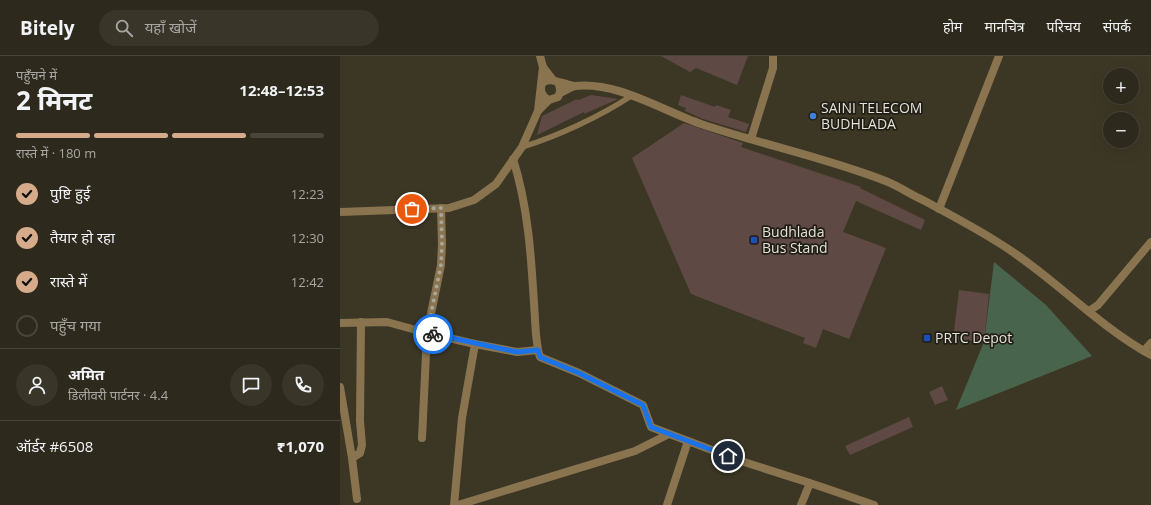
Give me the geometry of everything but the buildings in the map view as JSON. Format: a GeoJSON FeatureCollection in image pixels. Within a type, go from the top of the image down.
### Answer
{"type":"FeatureCollection","features":[{"type":"Feature","properties":{"kind":"street"},"geometry":{"type":"LineString","coordinates":[[340,212],[449,208],[474,200],[496,184],[522,147],[538,111],[543,67],[540,56]]}},
{"type":"Feature","properties":{"kind":"street"},"geometry":{"type":"LineString","coordinates":[[751,139],[773,68],[773,56]]}},
{"type":"Feature","properties":{"kind":"street"},"geometry":{"type":"LineString","coordinates":[[940,209],[999,56]]}},
{"type":"Feature","properties":{"kind":"street"},"geometry":{"type":"LineString","coordinates":[[543,67],[556,81],[560,88],[560,93]]}},
{"type":"Feature","properties":{"kind":"street"},"geometry":{"type":"LineString","coordinates":[[540,88],[547,80],[574,86],[596,87],[631,96],[701,124],[889,182],[1000,243],[1044,274],[1118,334],[1148,353],[1151,343]]}},
{"type":"Feature","properties":{"kind":"street"},"geometry":{"type":"LineString","coordinates":[[538,111],[549,100],[554,99],[560,93],[574,86]]}},
{"type":"Feature","properties":{"kind":"street"},"geometry":{"type":"LineString","coordinates":[[540,88],[544,98],[549,100]]}},
{"type":"Feature","properties":{"kind":"street"},"geometry":{"type":"LineString","coordinates":[[513,160],[520,180],[526,216],[538,350],[540,357],[579,373],[643,405],[651,427],[741,461],[874,505]]}},
{"type":"Feature","properties":{"kind":"street"},"geometry":{"type":"LineString","coordinates":[[422,438],[427,333],[441,265],[441,208]]}},
{"type":"Feature","properties":{"kind":"street"},"geometry":{"type":"LineString","coordinates":[[1089,311],[1098,305],[1151,242]]}},
{"type":"Feature","properties":{"kind":"street"},"geometry":{"type":"LineString","coordinates":[[352,458],[360,453],[362,446],[360,420],[361,322]]}},
{"type":"Feature","properties":{"kind":"street"},"geometry":{"type":"LineString","coordinates":[[340,323],[386,322],[427,333],[517,352],[538,350]]}},
{"type":"Feature","properties":{"kind":"street"},"geometry":{"type":"LineString","coordinates":[[454,505],[462,418],[476,344]]}},
{"type":"Feature","properties":{"kind":"street"},"geometry":{"type":"LineString","coordinates":[[340,387],[352,458],[356,499]]}},
{"type":"Feature","properties":{"kind":"street"},"geometry":{"type":"LineString","coordinates":[[458,505],[634,451],[669,434]]}},
{"type":"Feature","properties":{"kind":"street"},"geometry":{"type":"LineString","coordinates":[[667,505],[688,441]]}},
{"type":"Feature","properties":{"kind":"street"},"geometry":{"type":"LineString","coordinates":[[801,505],[810,483]]}},
{"type":"Feature","properties":{"kind":"lane"},"geometry":{"type":"LineString","coordinates":[[522,147],[543,141],[617,105],[631,96]]}},
{"type":"Feature","properties":{"kind":"green space"},"geometry":{"type":"Polygon","coordinates":[[[994,262],[1046,305],[1092,356],[956,410],[984,342],[994,262]]]}},
{"type":"Feature","properties":{"kind":"way so far"},"geometry":{"type":"LineString","coordinates":[[412,209],[441,208],[441,265],[427,333],[433,334]]}},
{"type":"Feature","properties":{"kind":"place","name":"SAINI TELECOM BUDHLADA"},"geometry":{"type":"Point","coordinates":[813,116]}},
{"type":"Feature","properties":{"kind":"place","name":"Budhlada Bus Stand"},"geometry":{"type":"Point","coordinates":[754,240]}},
{"type":"Feature","properties":{"kind":"place","name":"PRTC Depot"},"geometry":{"type":"Point","coordinates":[927,338]}},
{"type":"Feature","properties":{"kind":"route"},"geometry":{"type":"LineString","coordinates":[[433,334],[517,352],[538,350],[540,357],[579,373],[643,405],[651,427],[728,456]]}}]}
